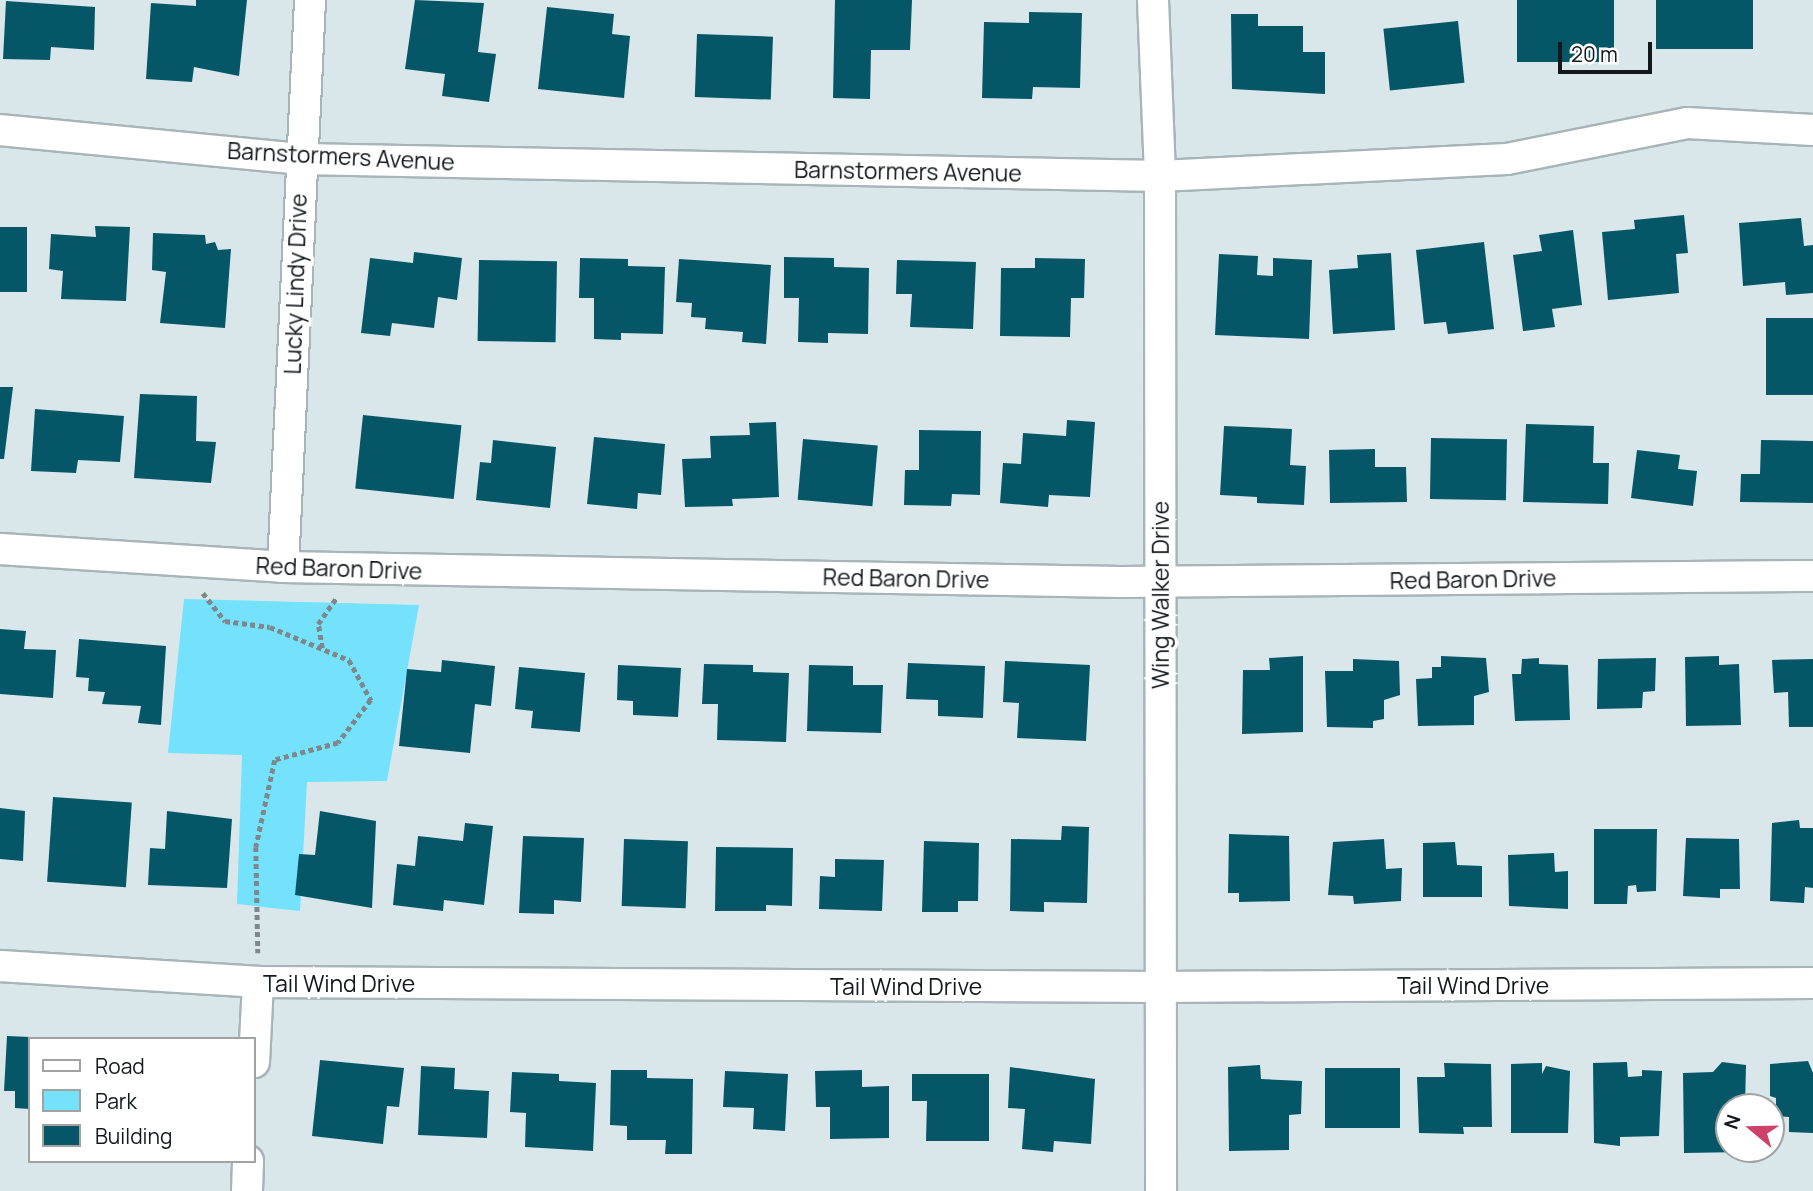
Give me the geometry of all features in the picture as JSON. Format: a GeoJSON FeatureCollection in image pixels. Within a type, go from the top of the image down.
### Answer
{"type":"FeatureCollection","features":[{"type":"Feature","properties":{"kind":"street","name":"Lucky Lindy Drive"},"geometry":{"type":"LineString","coordinates":[[283,568],[310,0]]}},
{"type":"Feature","properties":{"kind":"street","name":"Wing Walker Drive"},"geometry":{"type":"LineString","coordinates":[[1153,0],[1160,176],[1161,1191]]}},
{"type":"Feature","properties":{"kind":"street","name":"Barnstormers Avenue"},"geometry":{"type":"LineString","coordinates":[[0,130],[301,159],[1160,176],[1507,159],[1687,123],[1813,130]]}},
{"type":"Feature","properties":{"kind":"street","name":"Red Baron Drive"},"geometry":{"type":"LineString","coordinates":[[0,549],[283,568],[1160,582],[1813,576]]}},
{"type":"Feature","properties":{"kind":"street","name":"Tail Wind Drive"},"geometry":{"type":"LineString","coordinates":[[0,966],[258,982],[1160,987],[1813,983]]}},
{"type":"Feature","properties":{"kind":"street"},"geometry":{"type":"LineString","coordinates":[[255,1037],[258,982]]}},
{"type":"Feature","properties":{"kind":"street"},"geometry":{"type":"LineString","coordinates":[[247,1191],[248,1163]]}},
{"type":"Feature","properties":{"kind":"path"},"geometry":{"type":"LineString","coordinates":[[178,561],[225,621],[270,627],[349,660],[370,700],[338,743],[275,760],[256,847],[258,982]]}},
{"type":"Feature","properties":{"kind":"path"},"geometry":{"type":"LineString","coordinates":[[322,649],[318,624],[357,569]]}},
{"type":"Feature","properties":{"kind":"green space"},"geometry":{"type":"Polygon","coordinates":[[[184,599],[419,605],[387,781],[307,782],[300,911],[237,904],[242,755],[168,753],[184,599]]]}},
{"type":"Feature","properties":{"kind":"building"},"geometry":{"type":"Polygon","coordinates":[[[196,0],[247,0],[239,76],[194,67],[192,82],[146,79],[151,3],[196,6],[196,0]]]}},
{"type":"Feature","properties":{"kind":"building"},"geometry":{"type":"Polygon","coordinates":[[[415,0],[484,3],[478,52],[496,54],[489,102],[442,96],[445,74],[405,69],[415,0]]]}},
{"type":"Feature","properties":{"kind":"building"},"geometry":{"type":"Polygon","coordinates":[[[835,0],[912,0],[910,50],[871,50],[870,99],[833,98],[835,0]]]}},
{"type":"Feature","properties":{"kind":"building"},"geometry":{"type":"Polygon","coordinates":[[[1517,0],[1614,0],[1614,62],[1517,62],[1517,0]]]}},
{"type":"Feature","properties":{"kind":"building"},"geometry":{"type":"Polygon","coordinates":[[[1656,0],[1753,0],[1753,49],[1656,49],[1656,0]]]}},
{"type":"Feature","properties":{"kind":"building"},"geometry":{"type":"Polygon","coordinates":[[[6,1],[95,7],[94,50],[51,47],[50,60],[3,59],[6,1]]]}},
{"type":"Feature","properties":{"kind":"building"},"geometry":{"type":"Polygon","coordinates":[[[547,7],[614,14],[612,34],[630,36],[624,98],[538,89],[547,7]]]}},
{"type":"Feature","properties":{"kind":"building"},"geometry":{"type":"Polygon","coordinates":[[[1029,12],[1082,13],[1080,88],[1033,87],[1032,99],[982,98],[984,22],[1029,23],[1029,12]]]}},
{"type":"Feature","properties":{"kind":"building"},"geometry":{"type":"Polygon","coordinates":[[[1231,14],[1258,14],[1258,26],[1303,26],[1303,52],[1325,52],[1325,94],[1232,89],[1231,14]]]}},
{"type":"Feature","properties":{"kind":"building"},"geometry":{"type":"Polygon","coordinates":[[[1458,21],[1464,83],[1390,90],[1383,29],[1458,21]]]}},
{"type":"Feature","properties":{"kind":"building"},"geometry":{"type":"Polygon","coordinates":[[[697,34],[773,37],[771,100],[695,97],[697,34]]]}},
{"type":"Feature","properties":{"kind":"building"},"geometry":{"type":"Polygon","coordinates":[[[1684,215],[1688,253],[1676,254],[1679,293],[1608,300],[1602,232],[1635,229],[1634,220],[1684,215]]]}},
{"type":"Feature","properties":{"kind":"building"},"geometry":{"type":"Polygon","coordinates":[[[1801,218],[1804,246],[1813,245],[1813,293],[1786,295],[1785,282],[1743,286],[1739,223],[1801,218]]]}},
{"type":"Feature","properties":{"kind":"building"},"geometry":{"type":"Polygon","coordinates":[[[95,226],[130,227],[126,301],[61,299],[63,271],[49,269],[51,234],[96,237],[95,226]]]}},
{"type":"Feature","properties":{"kind":"building"},"geometry":{"type":"Polygon","coordinates":[[[0,227],[27,227],[27,292],[0,292],[0,227]]]}},
{"type":"Feature","properties":{"kind":"building"},"geometry":{"type":"Polygon","coordinates":[[[1573,230],[1582,305],[1552,309],[1555,327],[1523,331],[1513,255],[1542,251],[1539,235],[1573,230]]]}},
{"type":"Feature","properties":{"kind":"building"},"geometry":{"type":"Polygon","coordinates":[[[153,233],[205,235],[206,244],[215,242],[218,250],[231,249],[225,328],[160,323],[166,272],[152,270],[153,233]]]}},
{"type":"Feature","properties":{"kind":"building"},"geometry":{"type":"Polygon","coordinates":[[[1484,242],[1494,329],[1448,334],[1446,322],[1424,324],[1416,250],[1484,242]]]}},
{"type":"Feature","properties":{"kind":"building"},"geometry":{"type":"Polygon","coordinates":[[[414,252],[462,258],[457,300],[438,297],[434,328],[392,323],[390,336],[361,333],[370,258],[413,263],[414,252]]]}},
{"type":"Feature","properties":{"kind":"building"},"geometry":{"type":"Polygon","coordinates":[[[1391,253],[1395,330],[1333,334],[1329,270],[1358,268],[1357,255],[1391,253]]]}},
{"type":"Feature","properties":{"kind":"building"},"geometry":{"type":"Polygon","coordinates":[[[1219,254],[1258,256],[1257,275],[1273,276],[1273,258],[1312,260],[1309,339],[1215,335],[1219,254]]]}},
{"type":"Feature","properties":{"kind":"building"},"geometry":{"type":"Polygon","coordinates":[[[784,257],[834,258],[834,267],[869,268],[868,334],[828,333],[828,343],[798,342],[799,298],[784,298],[784,257]]]}},
{"type":"Feature","properties":{"kind":"building"},"geometry":{"type":"Polygon","coordinates":[[[580,258],[628,259],[628,266],[665,267],[663,334],[621,333],[621,340],[594,339],[594,298],[579,298],[580,258]]]}},
{"type":"Feature","properties":{"kind":"building"},"geometry":{"type":"Polygon","coordinates":[[[1035,258],[1085,259],[1084,298],[1071,298],[1070,337],[1000,336],[1001,268],[1035,268],[1035,258]]]}},
{"type":"Feature","properties":{"kind":"building"},"geometry":{"type":"Polygon","coordinates":[[[679,259],[771,265],[766,344],[742,342],[743,332],[705,329],[706,318],[691,317],[692,303],[676,302],[679,259]]]}},
{"type":"Feature","properties":{"kind":"building"},"geometry":{"type":"Polygon","coordinates":[[[479,260],[557,261],[556,342],[478,341],[479,260]]]}},
{"type":"Feature","properties":{"kind":"building"},"geometry":{"type":"Polygon","coordinates":[[[897,260],[976,262],[973,329],[910,327],[912,294],[896,294],[897,260]]]}},
{"type":"Feature","properties":{"kind":"building"},"geometry":{"type":"Polygon","coordinates":[[[1766,318],[1813,318],[1813,395],[1766,395],[1766,318]]]}},
{"type":"Feature","properties":{"kind":"building"},"geometry":{"type":"Polygon","coordinates":[[[0,387],[13,387],[4,459],[0,459],[0,387]]]}},
{"type":"Feature","properties":{"kind":"building"},"geometry":{"type":"Polygon","coordinates":[[[140,394],[197,396],[196,441],[216,442],[211,483],[134,478],[140,394]]]}},
{"type":"Feature","properties":{"kind":"building"},"geometry":{"type":"Polygon","coordinates":[[[35,409],[124,416],[120,462],[78,460],[76,473],[31,471],[35,409]]]}},
{"type":"Feature","properties":{"kind":"building"},"geometry":{"type":"Polygon","coordinates":[[[363,415],[461,425],[454,499],[355,489],[363,415]]]}},
{"type":"Feature","properties":{"kind":"building"},"geometry":{"type":"Polygon","coordinates":[[[1067,420],[1095,422],[1090,497],[1049,495],[1048,507],[1000,503],[1003,463],[1021,464],[1023,433],[1066,436],[1067,420]]]}},
{"type":"Feature","properties":{"kind":"building"},"geometry":{"type":"Polygon","coordinates":[[[776,422],[779,497],[732,499],[733,506],[685,507],[682,459],[711,458],[710,436],[750,435],[749,423],[776,422]]]}},
{"type":"Feature","properties":{"kind":"building"},"geometry":{"type":"Polygon","coordinates":[[[1526,424],[1594,426],[1593,463],[1609,463],[1608,504],[1523,502],[1526,424]]]}},
{"type":"Feature","properties":{"kind":"building"},"geometry":{"type":"Polygon","coordinates":[[[1224,426],[1292,429],[1290,465],[1306,466],[1304,505],[1257,503],[1257,497],[1220,495],[1224,426]]]}},
{"type":"Feature","properties":{"kind":"building"},"geometry":{"type":"Polygon","coordinates":[[[919,430],[981,431],[980,495],[952,494],[951,506],[904,505],[905,470],[919,470],[919,430]]]}},
{"type":"Feature","properties":{"kind":"building"},"geometry":{"type":"Polygon","coordinates":[[[594,437],[665,444],[661,495],[638,493],[637,509],[587,504],[594,437]]]}},
{"type":"Feature","properties":{"kind":"building"},"geometry":{"type":"Polygon","coordinates":[[[1431,438],[1507,439],[1506,500],[1430,499],[1431,438]]]}},
{"type":"Feature","properties":{"kind":"building"},"geometry":{"type":"Polygon","coordinates":[[[803,439],[878,446],[872,506],[798,500],[803,439]]]}},
{"type":"Feature","properties":{"kind":"building"},"geometry":{"type":"Polygon","coordinates":[[[493,440],[556,447],[550,508],[476,500],[480,462],[491,463],[493,440]]]}},
{"type":"Feature","properties":{"kind":"building"},"geometry":{"type":"Polygon","coordinates":[[[1761,440],[1813,441],[1813,503],[1740,502],[1741,474],[1760,474],[1761,440]]]}},
{"type":"Feature","properties":{"kind":"building"},"geometry":{"type":"Polygon","coordinates":[[[1375,449],[1375,467],[1406,467],[1407,502],[1330,503],[1329,450],[1375,449]]]}},
{"type":"Feature","properties":{"kind":"building"},"geometry":{"type":"Polygon","coordinates":[[[1637,450],[1680,455],[1678,469],[1697,471],[1693,506],[1631,498],[1637,450]]]}},
{"type":"Feature","properties":{"kind":"building"},"geometry":{"type":"Polygon","coordinates":[[[0,629],[26,631],[24,649],[56,650],[53,698],[0,694],[0,629]]]}},
{"type":"Feature","properties":{"kind":"building"},"geometry":{"type":"Polygon","coordinates":[[[79,639],[166,646],[161,725],[138,723],[141,706],[102,704],[105,692],[88,691],[89,678],[76,677],[79,639]]]}},
{"type":"Feature","properties":{"kind":"building"},"geometry":{"type":"Polygon","coordinates":[[[1303,656],[1303,732],[1242,734],[1243,670],[1270,670],[1269,658],[1303,656]]]}},
{"type":"Feature","properties":{"kind":"building"},"geometry":{"type":"Polygon","coordinates":[[[1441,656],[1486,658],[1489,692],[1474,696],[1474,725],[1418,726],[1416,679],[1432,678],[1432,667],[1441,667],[1441,656]]]}},
{"type":"Feature","properties":{"kind":"building"},"geometry":{"type":"Polygon","coordinates":[[[1719,656],[1719,665],[1739,664],[1741,725],[1686,726],[1685,657],[1719,656]]]}},
{"type":"Feature","properties":{"kind":"building"},"geometry":{"type":"Polygon","coordinates":[[[1539,658],[1539,664],[1568,665],[1570,720],[1515,721],[1512,674],[1521,674],[1522,659],[1539,658]]]}},
{"type":"Feature","properties":{"kind":"building"},"geometry":{"type":"Polygon","coordinates":[[[1656,658],[1655,691],[1643,692],[1642,708],[1597,709],[1598,659],[1656,658]]]}},
{"type":"Feature","properties":{"kind":"building"},"geometry":{"type":"Polygon","coordinates":[[[1353,659],[1399,661],[1400,695],[1384,700],[1384,719],[1373,721],[1373,728],[1327,727],[1325,671],[1353,671],[1353,659]]]}},
{"type":"Feature","properties":{"kind":"building"},"geometry":{"type":"Polygon","coordinates":[[[1813,659],[1813,727],[1789,727],[1788,692],[1774,693],[1772,660],[1813,659]]]}},
{"type":"Feature","properties":{"kind":"building"},"geometry":{"type":"Polygon","coordinates":[[[442,660],[495,666],[491,706],[475,704],[470,753],[399,746],[407,669],[441,672],[442,660]]]}},
{"type":"Feature","properties":{"kind":"building"},"geometry":{"type":"Polygon","coordinates":[[[1005,661],[1090,665],[1086,741],[1017,738],[1019,703],[1003,702],[1005,661]]]}},
{"type":"Feature","properties":{"kind":"building"},"geometry":{"type":"Polygon","coordinates":[[[908,663],[985,666],[983,718],[938,716],[938,700],[906,699],[908,663]]]}},
{"type":"Feature","properties":{"kind":"building"},"geometry":{"type":"Polygon","coordinates":[[[704,664],[753,665],[753,672],[789,673],[786,742],[717,740],[718,704],[702,704],[704,664]]]}},
{"type":"Feature","properties":{"kind":"building"},"geometry":{"type":"Polygon","coordinates":[[[618,665],[681,668],[678,717],[633,715],[633,701],[617,700],[618,665]]]}},
{"type":"Feature","properties":{"kind":"building"},"geometry":{"type":"Polygon","coordinates":[[[809,665],[853,666],[853,685],[883,685],[881,733],[807,731],[809,665]]]}},
{"type":"Feature","properties":{"kind":"building"},"geometry":{"type":"Polygon","coordinates":[[[519,667],[585,673],[580,732],[531,728],[533,711],[515,709],[519,667]]]}},
{"type":"Feature","properties":{"kind":"building"},"geometry":{"type":"Polygon","coordinates":[[[53,797],[132,803],[126,887],[47,882],[53,797]]]}},
{"type":"Feature","properties":{"kind":"building"},"geometry":{"type":"Polygon","coordinates":[[[0,808],[25,811],[23,861],[0,859],[0,808]]]}},
{"type":"Feature","properties":{"kind":"building"},"geometry":{"type":"Polygon","coordinates":[[[167,811],[232,819],[227,888],[148,885],[150,848],[165,849],[167,811]]]}},
{"type":"Feature","properties":{"kind":"building"},"geometry":{"type":"Polygon","coordinates":[[[320,811],[376,821],[372,908],[295,895],[299,854],[315,855],[320,811]]]}},
{"type":"Feature","properties":{"kind":"building"},"geometry":{"type":"Polygon","coordinates":[[[1799,820],[1800,828],[1813,828],[1813,888],[1805,887],[1804,903],[1770,901],[1772,823],[1799,820]]]}},
{"type":"Feature","properties":{"kind":"building"},"geometry":{"type":"Polygon","coordinates":[[[465,823],[493,826],[484,905],[444,900],[443,911],[393,905],[397,864],[415,866],[418,836],[463,841],[465,823]]]}},
{"type":"Feature","properties":{"kind":"building"},"geometry":{"type":"Polygon","coordinates":[[[1062,826],[1089,827],[1087,903],[1044,902],[1044,912],[1010,911],[1011,839],[1061,840],[1062,826]]]}},
{"type":"Feature","properties":{"kind":"building"},"geometry":{"type":"Polygon","coordinates":[[[1594,829],[1657,829],[1656,891],[1637,892],[1636,885],[1628,886],[1627,904],[1594,904],[1594,829]]]}},
{"type":"Feature","properties":{"kind":"building"},"geometry":{"type":"Polygon","coordinates":[[[1229,834],[1289,836],[1290,901],[1239,902],[1239,893],[1228,893],[1229,834]]]}},
{"type":"Feature","properties":{"kind":"building"},"geometry":{"type":"Polygon","coordinates":[[[523,836],[584,838],[581,902],[554,900],[554,914],[519,913],[523,836]]]}},
{"type":"Feature","properties":{"kind":"building"},"geometry":{"type":"Polygon","coordinates":[[[1686,838],[1739,839],[1740,889],[1720,889],[1720,898],[1683,896],[1686,838]]]}},
{"type":"Feature","properties":{"kind":"building"},"geometry":{"type":"Polygon","coordinates":[[[624,839],[688,841],[686,908],[622,906],[624,839]]]}},
{"type":"Feature","properties":{"kind":"building"},"geometry":{"type":"Polygon","coordinates":[[[1384,839],[1386,869],[1402,868],[1401,901],[1354,904],[1353,896],[1328,895],[1333,842],[1384,839]]]}},
{"type":"Feature","properties":{"kind":"building"},"geometry":{"type":"Polygon","coordinates":[[[924,841],[979,843],[978,901],[958,901],[958,912],[922,912],[924,841]]]}},
{"type":"Feature","properties":{"kind":"building"},"geometry":{"type":"Polygon","coordinates":[[[1455,842],[1457,865],[1482,866],[1482,897],[1423,897],[1423,843],[1455,842]]]}},
{"type":"Feature","properties":{"kind":"building"},"geometry":{"type":"Polygon","coordinates":[[[716,847],[793,848],[792,906],[766,905],[766,911],[715,911],[716,847]]]}},
{"type":"Feature","properties":{"kind":"building"},"geometry":{"type":"Polygon","coordinates":[[[1554,853],[1555,872],[1568,871],[1568,909],[1509,906],[1508,855],[1554,853]]]}},
{"type":"Feature","properties":{"kind":"building"},"geometry":{"type":"Polygon","coordinates":[[[835,859],[884,860],[882,911],[819,909],[820,876],[835,877],[835,859]]]}},
{"type":"Feature","properties":{"kind":"building"},"geometry":{"type":"Polygon","coordinates":[[[7,1036],[30,1037],[28,1109],[15,1108],[15,1091],[4,1091],[7,1036]]]}},
{"type":"Feature","properties":{"kind":"building"},"geometry":{"type":"Polygon","coordinates":[[[320,1060],[404,1068],[399,1107],[387,1106],[383,1144],[312,1136],[320,1060]]]}},
{"type":"Feature","properties":{"kind":"building"},"geometry":{"type":"Polygon","coordinates":[[[1808,1061],[1813,1073],[1813,1133],[1789,1132],[1789,1117],[1785,1117],[1785,1093],[1770,1093],[1770,1064],[1808,1061]]]}},
{"type":"Feature","properties":{"kind":"building"},"geometry":{"type":"Polygon","coordinates":[[[1627,1062],[1628,1077],[1642,1076],[1642,1070],[1662,1071],[1659,1136],[1620,1137],[1620,1146],[1594,1143],[1593,1063],[1627,1062]]]}},
{"type":"Feature","properties":{"kind":"building"},"geometry":{"type":"Polygon","coordinates":[[[1722,1062],[1746,1065],[1745,1093],[1715,1093],[1715,1152],[1684,1153],[1683,1073],[1713,1072],[1722,1062]]]}},
{"type":"Feature","properties":{"kind":"building"},"geometry":{"type":"Polygon","coordinates":[[[1444,1063],[1491,1064],[1492,1127],[1463,1127],[1464,1134],[1419,1133],[1417,1077],[1445,1077],[1444,1063]]]}},
{"type":"Feature","properties":{"kind":"building"},"geometry":{"type":"Polygon","coordinates":[[[1542,1063],[1542,1074],[1546,1066],[1570,1071],[1568,1133],[1511,1133],[1511,1064],[1542,1063]]]}},
{"type":"Feature","properties":{"kind":"building"},"geometry":{"type":"Polygon","coordinates":[[[1260,1065],[1261,1079],[1302,1081],[1301,1114],[1289,1115],[1289,1150],[1229,1151],[1228,1067],[1260,1065]]]}},
{"type":"Feature","properties":{"kind":"building"},"geometry":{"type":"Polygon","coordinates":[[[421,1066],[455,1068],[454,1089],[489,1091],[487,1138],[418,1135],[421,1066]]]}},
{"type":"Feature","properties":{"kind":"building"},"geometry":{"type":"Polygon","coordinates":[[[1010,1067],[1095,1079],[1091,1144],[1054,1141],[1053,1152],[1022,1149],[1025,1109],[1008,1108],[1010,1067]]]}},
{"type":"Feature","properties":{"kind":"building"},"geometry":{"type":"Polygon","coordinates":[[[1325,1068],[1400,1068],[1400,1128],[1325,1128],[1325,1068]]]}},
{"type":"Feature","properties":{"kind":"building"},"geometry":{"type":"Polygon","coordinates":[[[611,1070],[647,1070],[647,1078],[693,1079],[692,1154],[665,1154],[666,1140],[627,1140],[627,1126],[610,1125],[611,1070]]]}},
{"type":"Feature","properties":{"kind":"building"},"geometry":{"type":"Polygon","coordinates":[[[862,1070],[862,1087],[889,1086],[889,1138],[830,1139],[830,1107],[816,1107],[815,1071],[862,1070]]]}},
{"type":"Feature","properties":{"kind":"building"},"geometry":{"type":"Polygon","coordinates":[[[725,1071],[788,1074],[785,1131],[753,1129],[754,1108],[723,1107],[725,1071]]]}},
{"type":"Feature","properties":{"kind":"building"},"geometry":{"type":"Polygon","coordinates":[[[512,1072],[559,1074],[559,1081],[596,1083],[593,1151],[525,1147],[526,1113],[510,1112],[512,1072]]]}},
{"type":"Feature","properties":{"kind":"building"},"geometry":{"type":"Polygon","coordinates":[[[912,1074],[989,1074],[989,1141],[926,1141],[927,1101],[912,1101],[912,1074]]]}}]}
